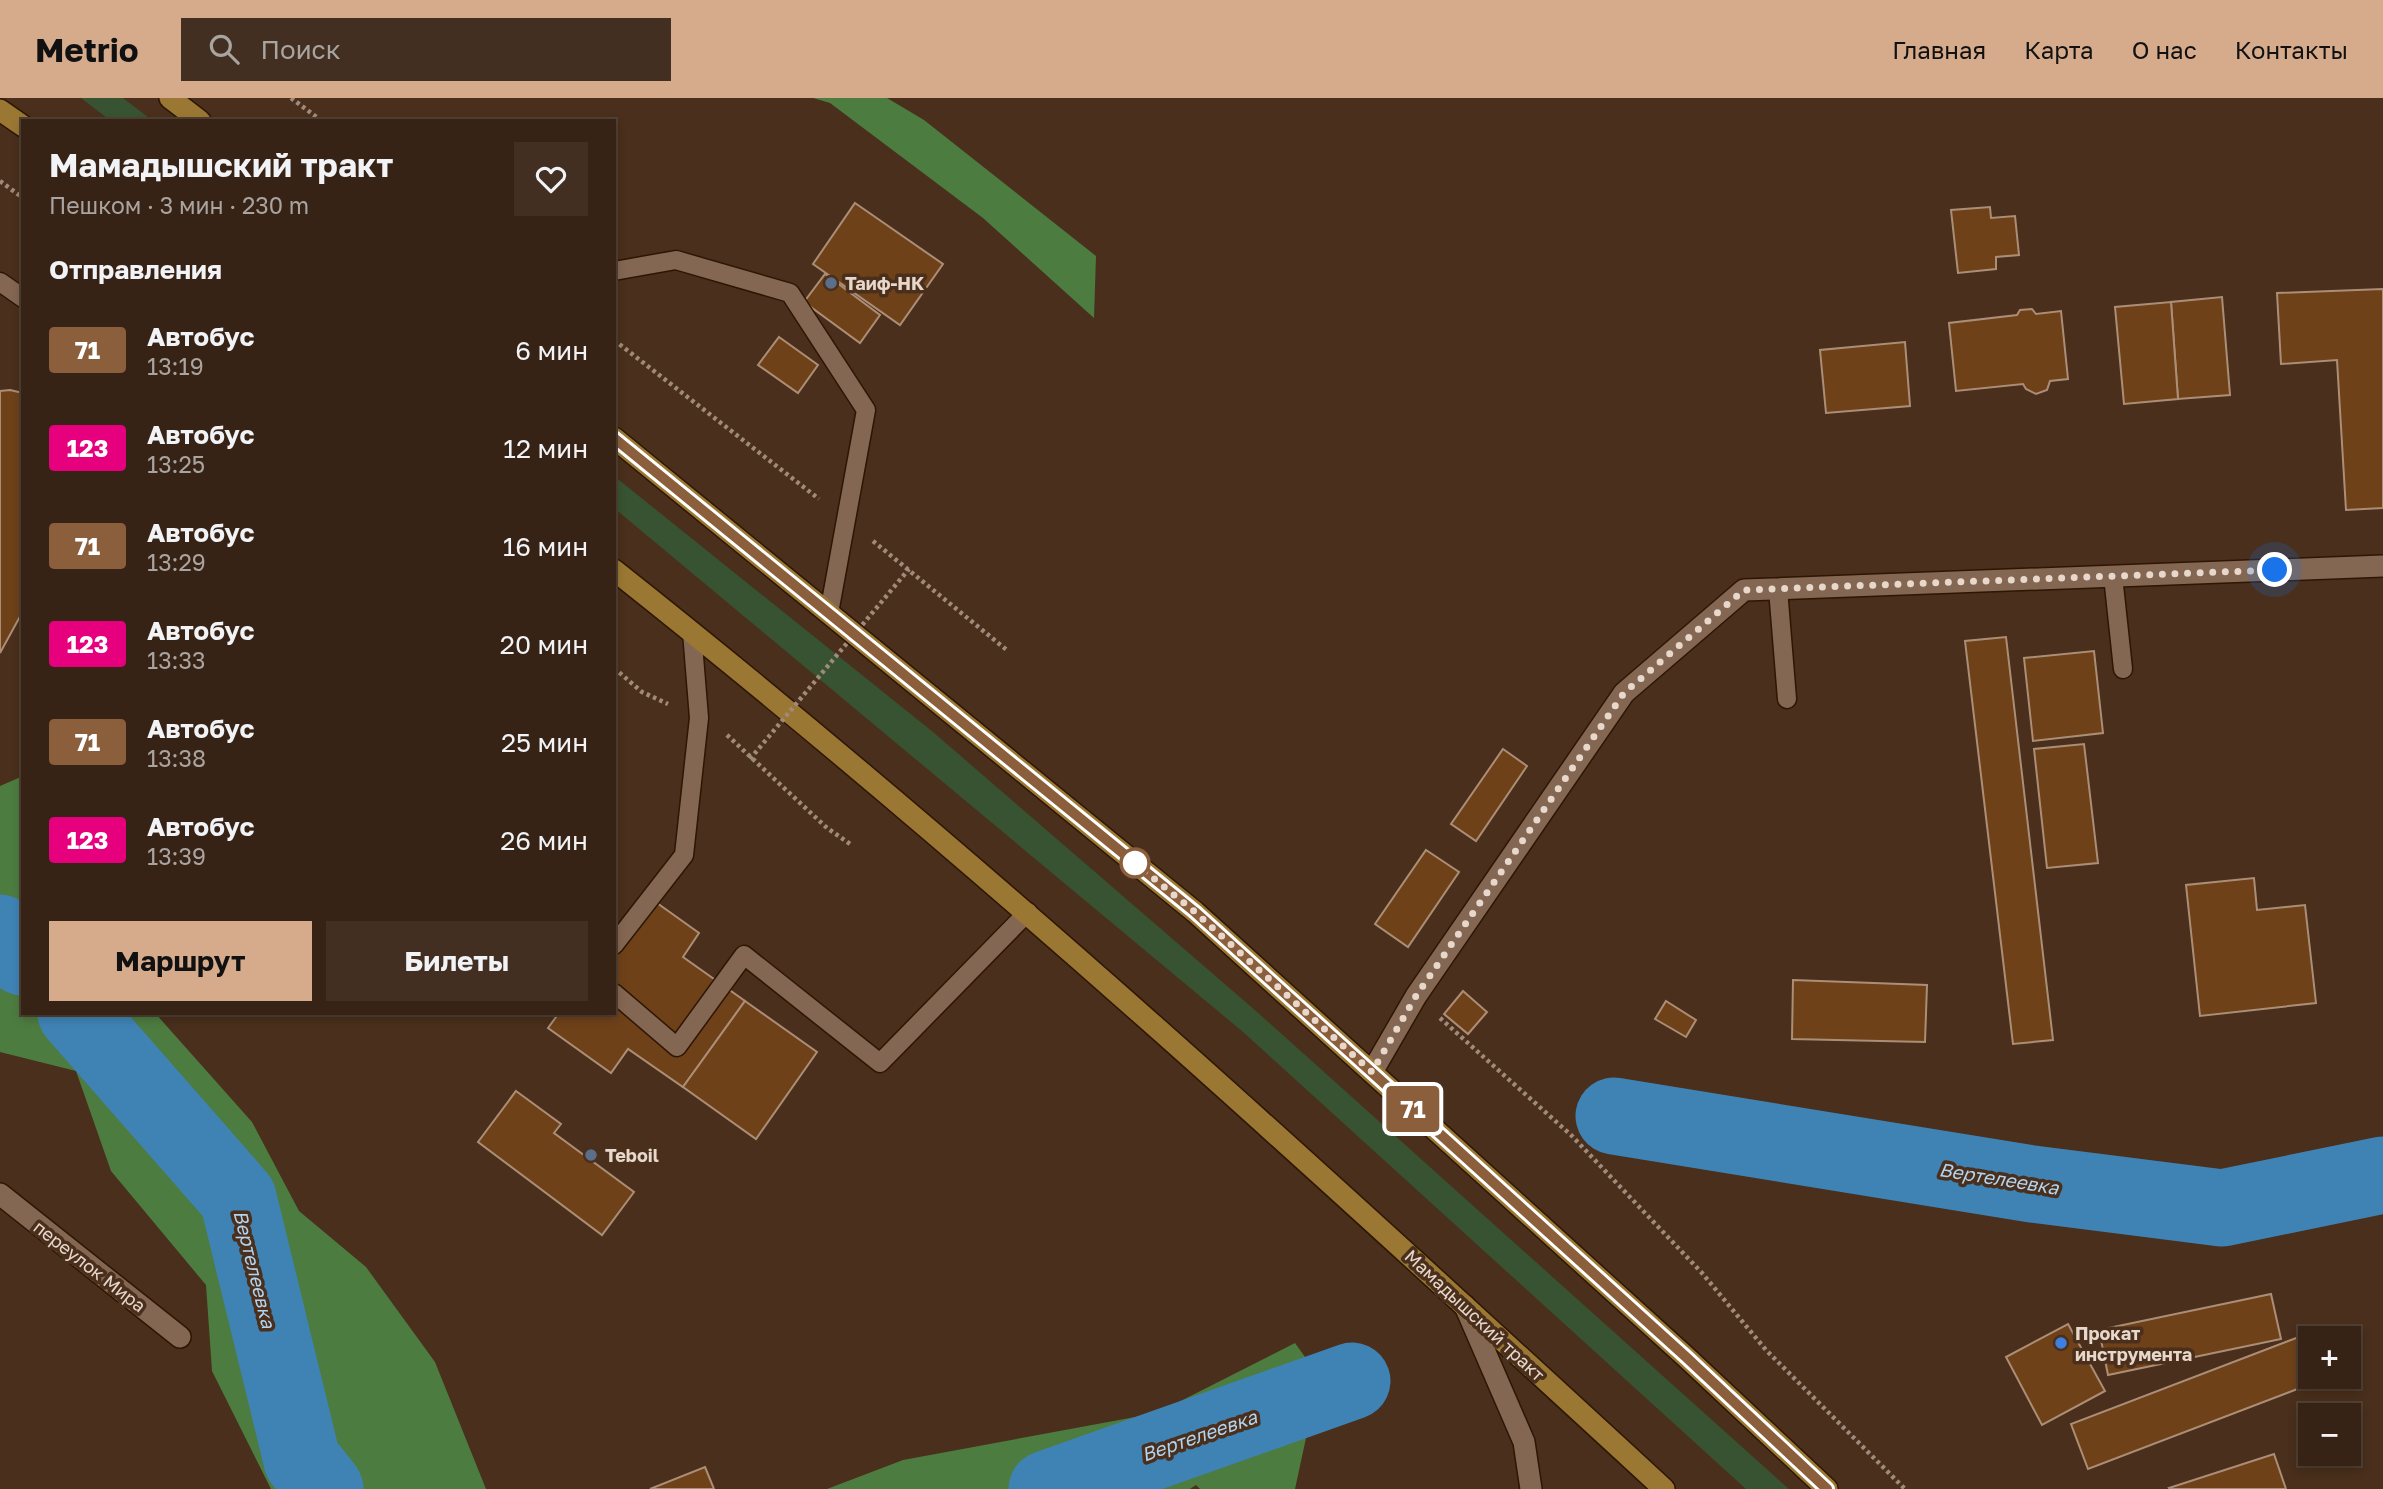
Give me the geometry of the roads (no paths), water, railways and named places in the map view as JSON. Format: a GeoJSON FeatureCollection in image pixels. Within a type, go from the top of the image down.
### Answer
{"type":"FeatureCollection","features":[{"type":"Feature","properties":{"kind":"main road"},"geometry":{"type":"LineString","coordinates":[[170,98],[197,119]]}},
{"type":"Feature","properties":{"kind":"main road"},"geometry":{"type":"LineString","coordinates":[[0,110],[21,125]]}},
{"type":"Feature","properties":{"kind":"main road"},"geometry":{"type":"LineString","coordinates":[[616,440],[1195,912],[1827,1489]]}},
{"type":"Feature","properties":{"kind":"main road","name":"Мамадышский тракт"},"geometry":{"type":"LineString","coordinates":[[616,572],[1028,912],[1664,1489]]}},
{"type":"Feature","properties":{"kind":"street"},"geometry":{"type":"LineString","coordinates":[[1372,1072],[1416,996],[1624,693],[1744,590],[2383,566]]}},
{"type":"Feature","properties":{"kind":"street","name":"переулок Мира"},"geometry":{"type":"LineString","coordinates":[[0,1194],[180,1337]]}},
{"type":"Feature","properties":{"kind":"street"},"geometry":{"type":"LineString","coordinates":[[1465,1306],[1524,1442],[1531,1489]]}},
{"type":"Feature","properties":{"kind":"lane"},"geometry":{"type":"LineString","coordinates":[[616,271],[676,260],[790,293],[866,410],[830,613]]}},
{"type":"Feature","properties":{"kind":"lane"},"geometry":{"type":"LineString","coordinates":[[0,282],[21,297]]}},
{"type":"Feature","properties":{"kind":"lane"},"geometry":{"type":"LineString","coordinates":[[2113,576],[2123,669]]}},
{"type":"Feature","properties":{"kind":"lane"},"geometry":{"type":"LineString","coordinates":[[1777,589],[1787,699]]}},
{"type":"Feature","properties":{"kind":"lane"},"geometry":{"type":"LineString","coordinates":[[616,942],[684,855],[699,718],[692,632]]}},
{"type":"Feature","properties":{"kind":"lane"},"geometry":{"type":"LineString","coordinates":[[616,995],[677,1046],[744,955],[880,1063],[1028,912]]}},
{"type":"Feature","properties":{"kind":"waterway","name":"Вертелеевка"},"geometry":{"type":"LineString","coordinates":[[0,933],[21,955]]}},
{"type":"Feature","properties":{"kind":"waterway","name":"Вертелеевка"},"geometry":{"type":"LineString","coordinates":[[78,1015],[238,1198],[302,1460],[325,1489]]}},
{"type":"Feature","properties":{"kind":"waterway","name":"Вертелеевка"},"geometry":{"type":"LineString","coordinates":[[1614,1116],[2032,1184],[2222,1208],[2383,1175]]}},
{"type":"Feature","properties":{"kind":"waterway","name":"Вертелеевка"},"geometry":{"type":"LineString","coordinates":[[1047,1489],[1352,1381]]}},
{"type":"Feature","properties":{"kind":"place","name":"Таиф-НК"},"geometry":{"type":"Point","coordinates":[831,283]}},
{"type":"Feature","properties":{"kind":"place","name":"Teboil"},"geometry":{"type":"Point","coordinates":[591,1155]}},
{"type":"Feature","properties":{"kind":"place","name":"Прокат инструмента"},"geometry":{"type":"Point","coordinates":[2061,1343]}}]}
